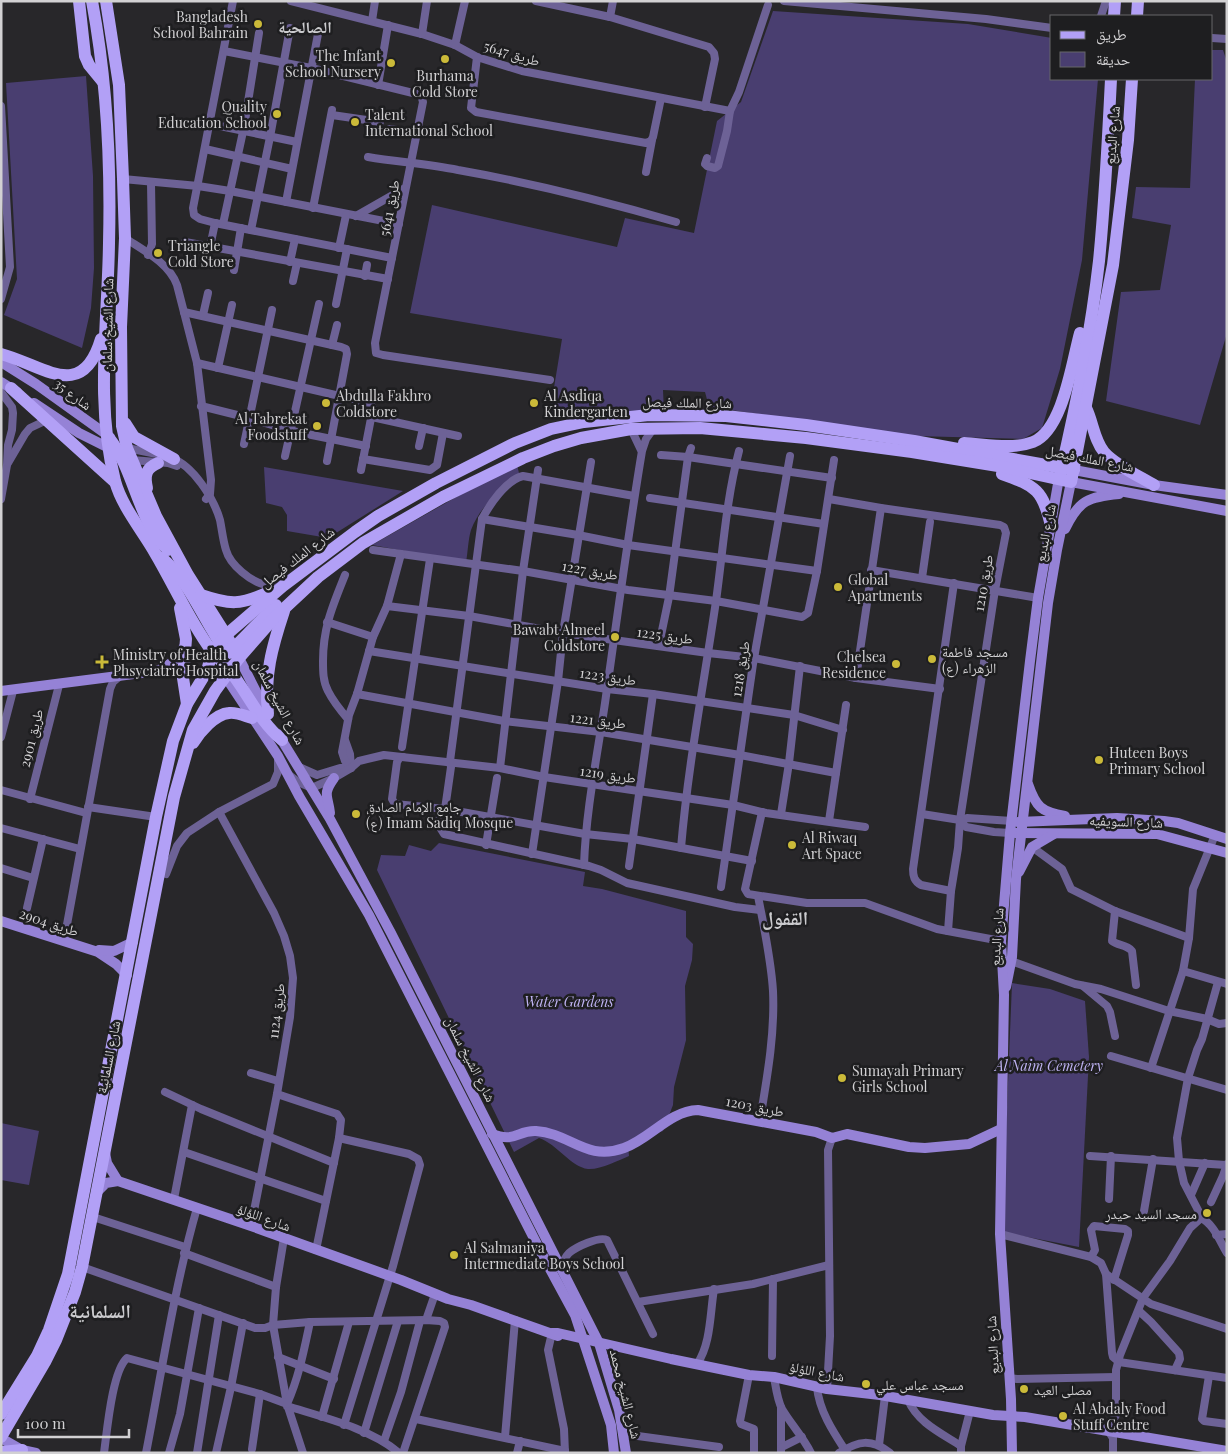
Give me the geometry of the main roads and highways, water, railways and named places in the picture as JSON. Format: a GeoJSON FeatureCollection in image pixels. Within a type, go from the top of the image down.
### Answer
{"type":"FeatureCollection","features":[{"type":"Feature","properties":{"kind":"main road"},"geometry":{"type":"LineString","coordinates":[[79,1],[85,56],[89,65],[104,83]]}},
{"type":"Feature","properties":{"kind":"main road","name":"شارع الشيخ سلمان"},"geometry":{"type":"LineString","coordinates":[[92,1],[104,83],[109,164],[109,243],[104,390],[119,449],[177,557],[201,594],[225,656]]}},
{"type":"Feature","properties":{"kind":"main road","name":"شارع الشيخ سلمان"},"geometry":{"type":"LineString","coordinates":[[106,1],[119,85],[125,238],[121,327],[122,426],[115,482],[129,511],[204,638],[225,656]]}},
{"type":"Feature","properties":{"kind":"main road"},"geometry":{"type":"LineString","coordinates":[[1114,15],[1115,1]]}},
{"type":"Feature","properties":{"kind":"main road"},"geometry":{"type":"LineString","coordinates":[[1137,15],[1138,1]]}},
{"type":"Feature","properties":{"kind":"main road","name":"شارع البديع"},"geometry":{"type":"LineString","coordinates":[[1067,474],[1097,272],[1108,159],[1110,80]]}},
{"type":"Feature","properties":{"kind":"main road","name":"شارع البديع"},"geometry":{"type":"LineString","coordinates":[[1067,474],[1086,408],[1113,265],[1128,140],[1132,80]]}},
{"type":"Feature","properties":{"kind":"main road"},"geometry":{"type":"LineString","coordinates":[[913,447],[1013,445],[1033,442],[1046,433],[1054,423],[1061,407],[1097,272]]}},
{"type":"Feature","properties":{"kind":"main road"},"geometry":{"type":"LineString","coordinates":[[1,354],[54,374],[64,375],[79,372],[92,360],[97,350],[105,317]]}},
{"type":"Feature","properties":{"kind":"main road"},"geometry":{"type":"LineString","coordinates":[[4,387],[47,420],[115,482]]}},
{"type":"Feature","properties":{"kind":"main road"},"geometry":{"type":"LineString","coordinates":[[1086,408],[1093,430],[1104,452],[1154,485]]}},
{"type":"Feature","properties":{"kind":"main road"},"geometry":{"type":"LineString","coordinates":[[121,410],[125,424],[134,437],[174,459]]}},
{"type":"Feature","properties":{"kind":"main road","name":"شارع الملك فيصل"},"geometry":{"type":"LineString","coordinates":[[225,656],[285,585],[316,560],[378,516],[436,483],[515,443],[551,429],[584,422],[649,415],[726,416],[806,426],[1067,474]]}},
{"type":"Feature","properties":{"kind":"main road","name":"شارع الملك فيصل"},"geometry":{"type":"LineString","coordinates":[[225,656],[349,553],[443,497],[523,458],[554,446],[581,438],[631,429],[700,428],[913,447]]}},
{"type":"Feature","properties":{"kind":"main road"},"geometry":{"type":"LineString","coordinates":[[913,447],[1024,482],[1043,498],[1046,503],[1051,526]]}},
{"type":"Feature","properties":{"kind":"main road"},"geometry":{"type":"LineString","coordinates":[[119,449],[153,532],[161,543],[177,557]]}},
{"type":"Feature","properties":{"kind":"main road"},"geometry":{"type":"LineString","coordinates":[[156,516],[145,475],[151,466],[158,463]]}},
{"type":"Feature","properties":{"kind":"main road"},"geometry":{"type":"LineString","coordinates":[[154,552],[173,568],[266,724],[282,740]]}},
{"type":"Feature","properties":{"kind":"main road"},"geometry":{"type":"LineString","coordinates":[[179,774],[176,758],[181,734],[192,708],[225,656],[298,582],[316,560]]}},
{"type":"Feature","properties":{"kind":"main road"},"geometry":{"type":"LineString","coordinates":[[201,594],[226,603],[236,603],[254,599],[285,585]]}},
{"type":"Feature","properties":{"kind":"main road"},"geometry":{"type":"LineString","coordinates":[[175,589],[184,622],[186,639],[183,678],[187,704]]}},
{"type":"Feature","properties":{"kind":"main road"},"geometry":{"type":"LineString","coordinates":[[268,714],[266,697],[268,666],[274,640],[286,606]]}},
{"type":"Feature","properties":{"kind":"main road","name":"شارع السلمانية"},"geometry":{"type":"LineString","coordinates":[[1,1414],[37,1356],[49,1330],[68,1274],[156,817],[173,741],[187,704],[207,671],[225,656]]}},
{"type":"Feature","properties":{"kind":"main road","name":"شارع السلمانية"},"geometry":{"type":"LineString","coordinates":[[1,1438],[45,1362],[75,1292],[93,1217],[139,970],[179,774],[193,730],[203,711],[225,656]]}},
{"type":"Feature","properties":{"kind":"main road"},"geometry":{"type":"LineString","coordinates":[[187,753],[198,735],[220,716],[227,713],[235,713],[252,718]]}},
{"type":"Feature","properties":{"kind":"main road"},"geometry":{"type":"LineString","coordinates":[[1,1397],[20,1384]]}},
{"type":"Feature","properties":{"kind":"main road"},"geometry":{"type":"LineString","coordinates":[[1,1452],[22,1450]]}},
{"type":"Feature","properties":{"kind":"place","name":"Bangladesh School Bahrain"},"geometry":{"type":"Point","coordinates":[258,24]}},
{"type":"Feature","properties":{"kind":"place","name":"Burhama Cold Store"},"geometry":{"type":"Point","coordinates":[445,59]}},
{"type":"Feature","properties":{"kind":"place","name":"The Infant School Nursery"},"geometry":{"type":"Point","coordinates":[391,63]}},
{"type":"Feature","properties":{"kind":"place","name":"Quality Education School"},"geometry":{"type":"Point","coordinates":[277,114]}},
{"type":"Feature","properties":{"kind":"place","name":"Talent International School"},"geometry":{"type":"Point","coordinates":[355,122]}},
{"type":"Feature","properties":{"kind":"place","name":"Triangle Cold Store"},"geometry":{"type":"Point","coordinates":[158,253]}},
{"type":"Feature","properties":{"kind":"place","name":"Abdulla Fakhro Coldstore"},"geometry":{"type":"Point","coordinates":[326,403]}},
{"type":"Feature","properties":{"kind":"place","name":"Al Asdiqa Kindergarten"},"geometry":{"type":"Point","coordinates":[534,403]}},
{"type":"Feature","properties":{"kind":"place","name":"Al Tabrekat Foodstuff"},"geometry":{"type":"Point","coordinates":[317,426]}},
{"type":"Feature","properties":{"kind":"place","name":"Global Apartments"},"geometry":{"type":"Point","coordinates":[838,587]}},
{"type":"Feature","properties":{"kind":"place","name":"Bawabt Almeel Coldstore"},"geometry":{"type":"Point","coordinates":[615,637]}},
{"type":"Feature","properties":{"kind":"place","name":"مسجد فاطمة الزهراء (ع)"},"geometry":{"type":"Point","coordinates":[932,659]}},
{"type":"Feature","properties":{"kind":"place","name":"Ministry of Health Phsyciatric Hospital"},"geometry":{"type":"Point","coordinates":[102,662]}},
{"type":"Feature","properties":{"kind":"place","name":"Chelsea Residence"},"geometry":{"type":"Point","coordinates":[896,664]}},
{"type":"Feature","properties":{"kind":"place","name":"Huteen Boys Primary School"},"geometry":{"type":"Point","coordinates":[1099,760]}},
{"type":"Feature","properties":{"kind":"place","name":"جامع الإمام الصادق (ع) Imam Sadiq Mosque"},"geometry":{"type":"Point","coordinates":[356,814]}},
{"type":"Feature","properties":{"kind":"place","name":"Al Riwaq Art Space"},"geometry":{"type":"Point","coordinates":[792,845]}},
{"type":"Feature","properties":{"kind":"place","name":"Sumayah Primary Girls School"},"geometry":{"type":"Point","coordinates":[842,1078]}},
{"type":"Feature","properties":{"kind":"place","name":"مسجد السيد حيدر"},"geometry":{"type":"Point","coordinates":[1207,1213]}},
{"type":"Feature","properties":{"kind":"place","name":"Al Salmaniya Intermediate Boys School"},"geometry":{"type":"Point","coordinates":[454,1255]}},
{"type":"Feature","properties":{"kind":"place","name":"مسجد عباس علي"},"geometry":{"type":"Point","coordinates":[866,1384]}},
{"type":"Feature","properties":{"kind":"place","name":"مصلى العيد"},"geometry":{"type":"Point","coordinates":[1024,1389]}},
{"type":"Feature","properties":{"kind":"place","name":"Al Abdaly Food Stuff Centre"},"geometry":{"type":"Point","coordinates":[1063,1416]}},
{"type":"Feature","properties":{"kind":"district","name":"الصالحية"},"geometry":{"type":"Point","coordinates":[305,26]}},
{"type":"Feature","properties":{"kind":"district","name":"القفول"},"geometry":{"type":"Point","coordinates":[785,917]}},
{"type":"Feature","properties":{"kind":"district","name":"السلمانية"},"geometry":{"type":"Point","coordinates":[100,1310]}},
{"type":"Feature","properties":{"kind":"park label","name":"Water Gardens"},"geometry":{"type":"Point","coordinates":[569,1001]}},
{"type":"Feature","properties":{"kind":"park label","name":"Al Naim Cemetery"},"geometry":{"type":"Point","coordinates":[1049,1065]}}]}
